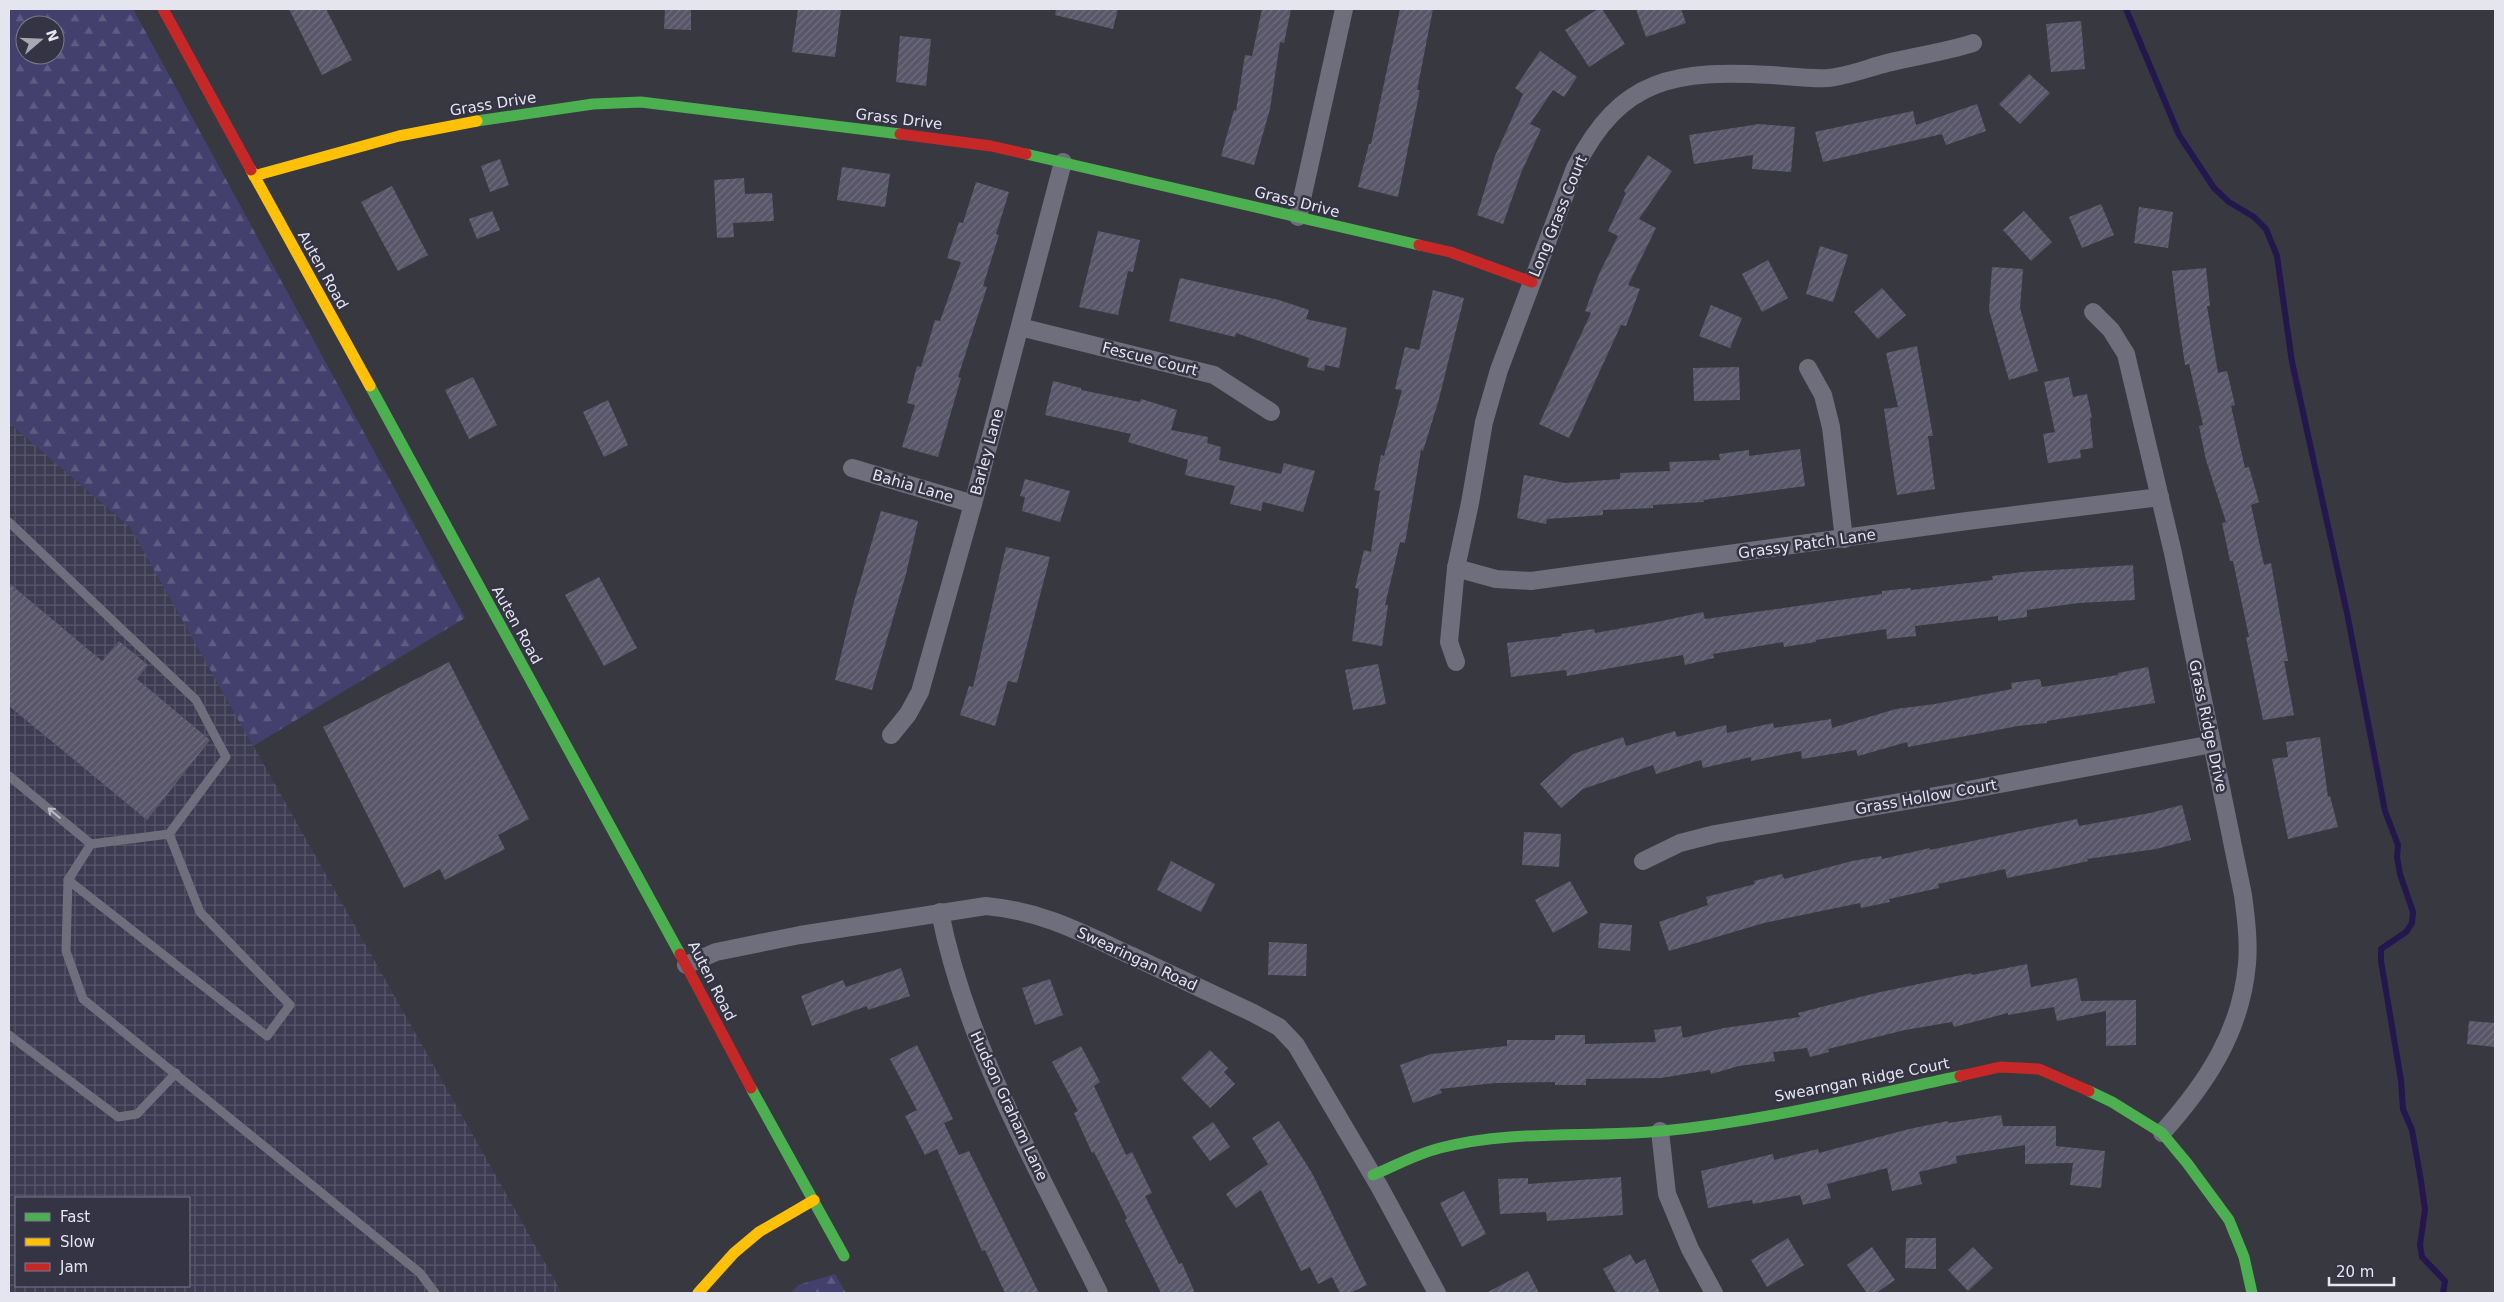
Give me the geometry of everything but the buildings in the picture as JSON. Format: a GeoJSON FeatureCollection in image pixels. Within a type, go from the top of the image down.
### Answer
{"type":"FeatureCollection","features":[{"type":"Feature","properties":{"kind":"street","name":"Auten Road"},"geometry":{"type":"LineString","coordinates":[[164,9],[844,1256]]}},
{"type":"Feature","properties":{"kind":"street"},"geometry":{"type":"LineString","coordinates":[[1298,217],[1344,9]]}},
{"type":"Feature","properties":{"kind":"street","name":"Long Grass Court"},"geometry":{"type":"LineString","coordinates":[[1456,662],[1449,642],[1456,568],[1470,503],[1484,422],[1499,370],[1575,168],[1587,143],[1624,102],[1644,88],[1671,79],[1700,73],[1829,78],[1944,52],[1973,43]]}},
{"type":"Feature","properties":{"kind":"street","name":"Grass Drive"},"geometry":{"type":"LineString","coordinates":[[254,176],[400,136],[496,117],[593,104],[642,102],[990,146],[1450,252],[1482,262],[1532,282]]}},
{"type":"Feature","properties":{"kind":"street","name":"Barley Lane"},"geometry":{"type":"LineString","coordinates":[[891,735],[908,714],[920,692],[973,504],[1064,162]]}},
{"type":"Feature","properties":{"kind":"street","name":"Grass Ridge Drive"},"geometry":{"type":"LineString","coordinates":[[2093,312],[2111,330],[2126,354],[2160,497],[2212,744],[2243,895],[2247,933],[2247,965],[2232,1030],[2193,1098],[2162,1133]]}},
{"type":"Feature","properties":{"kind":"street","name":"Fescue Court"},"geometry":{"type":"LineString","coordinates":[[1020,327],[1214,375],[1271,412]]}},
{"type":"Feature","properties":{"kind":"street"},"geometry":{"type":"LineString","coordinates":[[1808,368],[1824,396],[1831,426],[1844,539]]}},
{"type":"Feature","properties":{"kind":"street","name":"Bahia Lane"},"geometry":{"type":"LineString","coordinates":[[852,468],[973,504]]}},
{"type":"Feature","properties":{"kind":"street","name":"Grassy Patch Lane"},"geometry":{"type":"LineString","coordinates":[[1456,568],[1496,579],[1530,581],[1967,521],[2160,497]]}},
{"type":"Feature","properties":{"kind":"street","name":"Grass Hollow Court"},"geometry":{"type":"LineString","coordinates":[[1643,861],[1680,844],[1715,834],[1952,793],[2212,744]]}},
{"type":"Feature","properties":{"kind":"street","name":"Swearingan Road"},"geometry":{"type":"LineString","coordinates":[[686,965],[716,952],[940,912],[986,906],[1017,909],[1041,916],[1089,936],[1279,1027],[1296,1045],[1373,1175],[1437,1293]]}},
{"type":"Feature","properties":{"kind":"street","name":"Hudson Graham Lane"},"geometry":{"type":"LineString","coordinates":[[940,912],[949,952],[980,1047],[1098,1293]]}},
{"type":"Feature","properties":{"kind":"street","name":"Swearngan Ridge Court"},"geometry":{"type":"LineString","coordinates":[[1373,1175],[1438,1148],[1479,1141],[1527,1135],[1660,1131],[1733,1122],[2000,1068],[2039,1069],[2112,1102],[2162,1133],[2187,1163],[2228,1220],[2244,1257],[2252,1293]]}},
{"type":"Feature","properties":{"kind":"street"},"geometry":{"type":"LineString","coordinates":[[1660,1131],[1667,1194],[1690,1249],[1714,1293]]}},
{"type":"Feature","properties":{"kind":"street"},"geometry":{"type":"LineString","coordinates":[[698,1293],[734,1253],[759,1232],[814,1200]]}},
{"type":"Feature","properties":{"kind":"lane"},"geometry":{"type":"LineString","coordinates":[[9,522],[196,700],[226,757],[169,834],[91,844],[9,776]]}},
{"type":"Feature","properties":{"kind":"lane"},"geometry":{"type":"LineString","coordinates":[[68,880],[267,1036],[290,1005],[200,912],[169,834]]}},
{"type":"Feature","properties":{"kind":"lane"},"geometry":{"type":"LineString","coordinates":[[91,844],[68,880],[66,951],[83,999],[420,1273],[435,1293]]}},
{"type":"Feature","properties":{"kind":"lane"},"geometry":{"type":"LineString","coordinates":[[9,1035],[118,1117],[137,1114],[176,1073]]}},
{"type":"Feature","properties":{"kind":"shaded area"},"geometry":{"type":"Polygon","coordinates":[[[9,423],[130,527],[562,1293],[9,1293],[9,423]]]}},
{"type":"Feature","properties":{"kind":"green space"},"geometry":{"type":"Polygon","coordinates":[[[9,9],[133,9],[465,618],[253,746],[130,527],[9,423],[9,9]]]}},
{"type":"Feature","properties":{"kind":"green space"},"geometry":{"type":"Polygon","coordinates":[[[835,1274],[846,1293],[791,1293],[798,1285],[835,1274]]]}},
{"type":"Feature","properties":{"kind":"waterway"},"geometry":{"type":"LineString","coordinates":[[2126,9],[2179,135],[2214,188],[2229,202],[2254,217],[2266,229],[2277,256],[2292,362],[2347,613],[2385,811],[2398,845],[2397,857],[2400,874],[2413,912],[2412,923],[2406,932],[2381,949],[2381,961],[2401,1080],[2403,1109],[2412,1130],[2421,1181],[2425,1210],[2420,1245],[2422,1257],[2445,1281],[2443,1293]]}},
{"type":"Feature","properties":{"kind":"traffic: fast"},"geometry":{"type":"LineString","coordinates":[[477,121],[593,104],[641,102],[900,134]]}},
{"type":"Feature","properties":{"kind":"traffic: fast"},"geometry":{"type":"LineString","coordinates":[[1026,154],[1419,245]]}},
{"type":"Feature","properties":{"kind":"traffic: fast"},"geometry":{"type":"LineString","coordinates":[[370,386],[680,954]]}},
{"type":"Feature","properties":{"kind":"traffic: fast"},"geometry":{"type":"LineString","coordinates":[[1373,1175],[1422,1153],[1467,1142],[1523,1136],[1634,1133],[1700,1127],[1812,1108],[1960,1076]]}},
{"type":"Feature","properties":{"kind":"traffic: fast"},"geometry":{"type":"LineString","coordinates":[[751,1088],[844,1256]]}},
{"type":"Feature","properties":{"kind":"traffic: fast"},"geometry":{"type":"LineString","coordinates":[[2089,1091],[2112,1102],[2162,1133],[2187,1163],[2229,1220],[2244,1257],[2252,1293]]}},
{"type":"Feature","properties":{"kind":"traffic: slow"},"geometry":{"type":"LineString","coordinates":[[254,176],[399,136],[477,121]]}},
{"type":"Feature","properties":{"kind":"traffic: slow"},"geometry":{"type":"LineString","coordinates":[[251,170],[370,386]]}},
{"type":"Feature","properties":{"kind":"traffic: slow"},"geometry":{"type":"LineString","coordinates":[[698,1293],[734,1253],[759,1232],[814,1200]]}},
{"type":"Feature","properties":{"kind":"traffic: jam"},"geometry":{"type":"LineString","coordinates":[[163,9],[251,170]]}},
{"type":"Feature","properties":{"kind":"traffic: jam"},"geometry":{"type":"LineString","coordinates":[[900,134],[991,146],[1026,154]]}},
{"type":"Feature","properties":{"kind":"traffic: jam"},"geometry":{"type":"LineString","coordinates":[[1419,245],[1450,252],[1532,282]]}},
{"type":"Feature","properties":{"kind":"traffic: jam"},"geometry":{"type":"LineString","coordinates":[[680,954],[751,1088]]}},
{"type":"Feature","properties":{"kind":"traffic: jam"},"geometry":{"type":"LineString","coordinates":[[1960,1076],[2000,1067],[2039,1069],[2089,1091]]}}]}
